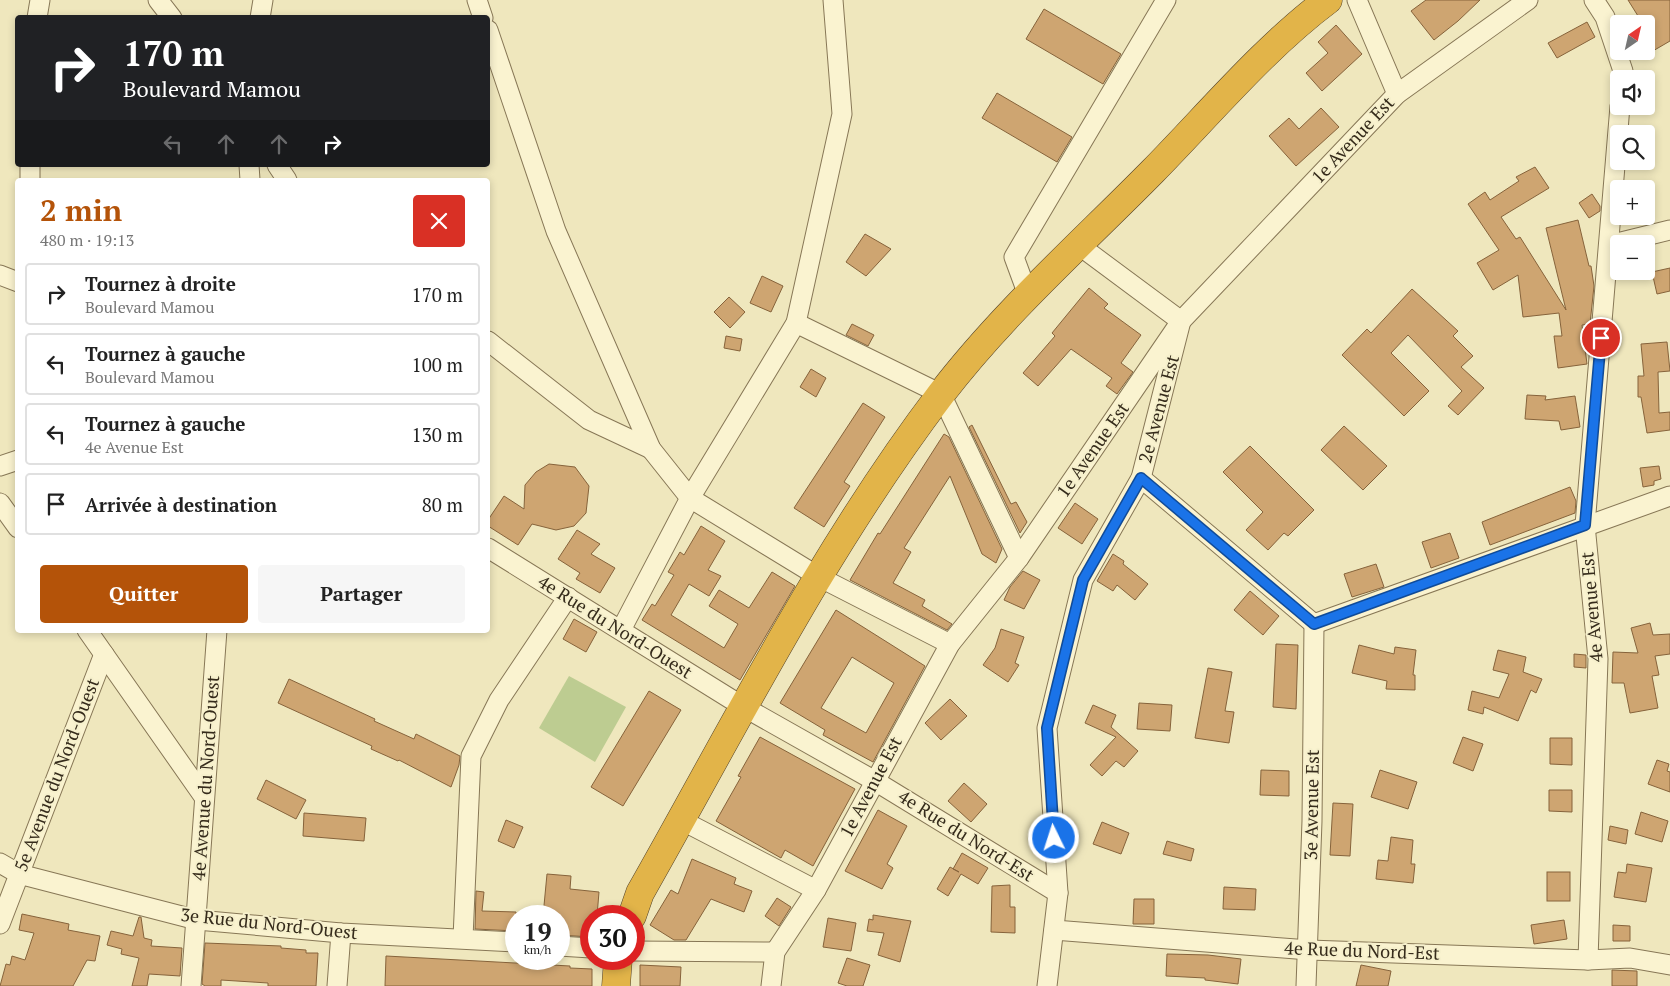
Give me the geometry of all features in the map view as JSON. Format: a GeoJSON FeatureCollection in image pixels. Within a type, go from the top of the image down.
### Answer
{"type":"FeatureCollection","features":[{"type":"Feature","properties":{"kind":"highway"},"geometry":{"type":"LineString","coordinates":[[636,905],[640,893],[742,706],[819,577],[861,509],[941,394],[1028,296],[1080,246],[1276,46],[1328,0]]}},
{"type":"Feature","properties":{"kind":"highway"},"geometry":{"type":"LineString","coordinates":[[616,986],[617,970]]}},
{"type":"Feature","properties":{"kind":"street"},"geometry":{"type":"LineString","coordinates":[[38,15],[40,0]]}},
{"type":"Feature","properties":{"kind":"street"},"geometry":{"type":"LineString","coordinates":[[158,0],[170,15]]}},
{"type":"Feature","properties":{"kind":"street"},"geometry":{"type":"LineString","coordinates":[[260,15],[263,0]]}},
{"type":"Feature","properties":{"kind":"street"},"geometry":{"type":"LineString","coordinates":[[477,0],[482,15]]}},
{"type":"Feature","properties":{"kind":"street"},"geometry":{"type":"LineString","coordinates":[[621,630],[690,498],[796,324],[842,114],[833,0]]}},
{"type":"Feature","properties":{"kind":"street"},"geometry":{"type":"LineString","coordinates":[[1028,296],[1014,257],[1166,0]]}},
{"type":"Feature","properties":{"kind":"street"},"geometry":{"type":"LineString","coordinates":[[1357,0],[1397,94]]}},
{"type":"Feature","properties":{"kind":"street","name":"1e Avenue Est"},"geometry":{"type":"LineString","coordinates":[[771,986],[775,952],[816,890],[950,644],[1018,558],[1182,322],[1397,94],[1528,0]]}},
{"type":"Feature","properties":{"kind":"street"},"geometry":{"type":"LineString","coordinates":[[1594,0],[1605,17],[1623,70]]}},
{"type":"Feature","properties":{"kind":"street"},"geometry":{"type":"LineString","coordinates":[[490,36],[556,231],[651,449],[690,498],[819,577],[950,644]]}},
{"type":"Feature","properties":{"kind":"street","name":"4e Avenue Est"},"geometry":{"type":"LineString","coordinates":[[1588,960],[1598,658],[1585,525],[1619,115]]}},
{"type":"Feature","properties":{"kind":"street"},"geometry":{"type":"LineString","coordinates":[[279,167],[286,178]]}},
{"type":"Feature","properties":{"kind":"street"},"geometry":{"type":"LineString","coordinates":[[1609,245],[1670,230]]}},
{"type":"Feature","properties":{"kind":"street"},"geometry":{"type":"LineString","coordinates":[[1080,246],[1182,322]]}},
{"type":"Feature","properties":{"kind":"street"},"geometry":{"type":"LineString","coordinates":[[0,275],[15,281]]}},
{"type":"Feature","properties":{"kind":"street","name":"2e Avenue Est"},"geometry":{"type":"LineString","coordinates":[[1047,986],[1058,893],[1047,728],[1083,580],[1141,478],[1182,322]]}},
{"type":"Feature","properties":{"kind":"street"},"geometry":{"type":"LineString","coordinates":[[796,324],[941,394],[1018,558]]}},
{"type":"Feature","properties":{"kind":"street"},"geometry":{"type":"LineString","coordinates":[[490,343],[589,420],[651,449]]}},
{"type":"Feature","properties":{"kind":"street"},"geometry":{"type":"LineString","coordinates":[[0,466],[15,461]]}},
{"type":"Feature","properties":{"kind":"street"},"geometry":{"type":"LineString","coordinates":[[1141,478],[1314,624],[1670,496]]}},
{"type":"Feature","properties":{"kind":"street"},"geometry":{"type":"LineString","coordinates":[[0,503],[15,524]]}},
{"type":"Feature","properties":{"kind":"street","name":"4e Rue du Nord-Ouest"},"geometry":{"type":"LineString","coordinates":[[490,549],[742,706]]}},
{"type":"Feature","properties":{"kind":"street"},"geometry":{"type":"LineString","coordinates":[[463,938],[471,756],[504,693],[568,597]]}},
{"type":"Feature","properties":{"kind":"street","name":"3e Avenue Est"},"geometry":{"type":"LineString","coordinates":[[1306,986],[1314,624]]}},
{"type":"Feature","properties":{"kind":"street"},"geometry":{"type":"LineString","coordinates":[[89,633],[204,797]]}},
{"type":"Feature","properties":{"kind":"street","name":"4e Avenue du Nord-Ouest"},"geometry":{"type":"LineString","coordinates":[[191,986],[217,633]]}},
{"type":"Feature","properties":{"kind":"street","name":"5e Avenue du Nord-Ouest"},"geometry":{"type":"LineString","coordinates":[[0,924],[104,654]]}},
{"type":"Feature","properties":{"kind":"street","name":"4e Rue du Nord-Est"},"geometry":{"type":"LineString","coordinates":[[742,706],[875,780],[1058,893]]}},
{"type":"Feature","properties":{"kind":"street"},"geometry":{"type":"LineString","coordinates":[[681,820],[816,890]]}},
{"type":"Feature","properties":{"kind":"street","name":"3e Rue du Nord-Ouest"},"geometry":{"type":"LineString","coordinates":[[0,863],[19,874],[197,920],[341,933],[505,941]]}},
{"type":"Feature","properties":{"kind":"street","name":"4e Rue du Nord-Est"},"geometry":{"type":"LineString","coordinates":[[1054,930],[1308,950],[1588,960],[1630,958],[1670,965]]}},
{"type":"Feature","properties":{"kind":"street"},"geometry":{"type":"LineString","coordinates":[[337,986],[341,933]]}},
{"type":"Feature","properties":{"kind":"street"},"geometry":{"type":"LineString","coordinates":[[645,951],[775,952]]}},
{"type":"Feature","properties":{"kind":"green space"},"geometry":{"type":"Polygon","coordinates":[[[569,676],[626,707],[595,762],[539,728],[569,676]]]}},
{"type":"Feature","properties":{"kind":"building"},"geometry":{"type":"Polygon","coordinates":[[[1426,0],[1480,0],[1434,40],[1411,11],[1426,0]]]}},
{"type":"Feature","properties":{"kind":"building"},"geometry":{"type":"Polygon","coordinates":[[[1628,0],[1670,0],[1670,41],[1655,50],[1655,15],[1637,15],[1628,0]]]}},
{"type":"Feature","properties":{"kind":"building"},"geometry":{"type":"Polygon","coordinates":[[[1044,9],[1121,54],[1103,84],[1026,39],[1044,9]]]}},
{"type":"Feature","properties":{"kind":"building"},"geometry":{"type":"Polygon","coordinates":[[[1587,22],[1595,37],[1557,58],[1548,43],[1587,22]]]}},
{"type":"Feature","properties":{"kind":"building"},"geometry":{"type":"Polygon","coordinates":[[[1336,25],[1362,54],[1322,91],[1306,73],[1328,53],[1318,42],[1336,25]]]}},
{"type":"Feature","properties":{"kind":"building"},"geometry":{"type":"Polygon","coordinates":[[[997,93],[1072,137],[1057,162],[982,118],[997,93]]]}},
{"type":"Feature","properties":{"kind":"building"},"geometry":{"type":"Polygon","coordinates":[[[1321,108],[1339,127],[1296,166],[1269,136],[1289,118],[1299,129],[1321,108]]]}},
{"type":"Feature","properties":{"kind":"building"},"geometry":{"type":"Polygon","coordinates":[[[1535,167],[1549,188],[1501,217],[1516,239],[1520,237],[1566,310],[1546,228],[1578,220],[1589,266],[1591,266],[1594,286],[1590,324],[1582,325],[1587,364],[1558,368],[1554,336],[1562,336],[1559,313],[1523,317],[1518,275],[1493,290],[1477,263],[1499,250],[1468,204],[1485,192],[1490,200],[1519,181],[1516,177],[1535,167]]]}},
{"type":"Feature","properties":{"kind":"building"},"geometry":{"type":"Polygon","coordinates":[[[1592,194],[1600,206],[1600,211],[1589,218],[1579,203],[1592,194]]]}},
{"type":"Feature","properties":{"kind":"building"},"geometry":{"type":"Polygon","coordinates":[[[865,234],[891,249],[866,276],[846,262],[865,234]]]}},
{"type":"Feature","properties":{"kind":"building"},"geometry":{"type":"Polygon","coordinates":[[[1670,268],[1670,291],[1657,294],[1654,280],[1655,271],[1670,268]]]}},
{"type":"Feature","properties":{"kind":"building"},"geometry":{"type":"Polygon","coordinates":[[[762,276],[783,286],[771,312],[750,303],[762,276]]]}},
{"type":"Feature","properties":{"kind":"building"},"geometry":{"type":"Polygon","coordinates":[[[1089,288],[1108,304],[1104,308],[1141,335],[1121,363],[1133,372],[1117,394],[1106,386],[1112,378],[1071,349],[1038,386],[1023,373],[1055,336],[1052,333],[1089,288]]]}},
{"type":"Feature","properties":{"kind":"building"},"geometry":{"type":"Polygon","coordinates":[[[1412,289],[1458,331],[1453,336],[1473,356],[1461,367],[1484,388],[1458,415],[1448,406],[1462,391],[1408,335],[1391,353],[1429,391],[1404,416],[1342,355],[1367,329],[1371,333],[1412,289]]]}},
{"type":"Feature","properties":{"kind":"building"},"geometry":{"type":"Polygon","coordinates":[[[729,297],[745,312],[730,328],[714,312],[729,297]]]}},
{"type":"Feature","properties":{"kind":"building"},"geometry":{"type":"Polygon","coordinates":[[[852,324],[874,335],[868,346],[846,335],[852,324]]]}},
{"type":"Feature","properties":{"kind":"building"},"geometry":{"type":"Polygon","coordinates":[[[726,336],[742,339],[740,351],[724,348],[726,336]]]}},
{"type":"Feature","properties":{"kind":"building"},"geometry":{"type":"Polygon","coordinates":[[[1667,342],[1670,371],[1658,372],[1659,413],[1670,412],[1670,430],[1647,433],[1641,397],[1638,397],[1638,376],[1644,376],[1641,344],[1667,342]]]}},
{"type":"Feature","properties":{"kind":"building"},"geometry":{"type":"Polygon","coordinates":[[[811,369],[826,378],[816,397],[800,387],[811,369]]]}},
{"type":"Feature","properties":{"kind":"building"},"geometry":{"type":"Polygon","coordinates":[[[1527,395],[1546,396],[1545,400],[1575,396],[1580,427],[1561,430],[1559,421],[1525,419],[1527,395]]]}},
{"type":"Feature","properties":{"kind":"building"},"geometry":{"type":"Polygon","coordinates":[[[863,403],[885,417],[844,482],[850,486],[824,527],[794,508],[863,403]]]}},
{"type":"Feature","properties":{"kind":"building"},"geometry":{"type":"Polygon","coordinates":[[[972,425],[1011,504],[1016,502],[1027,522],[1020,533],[969,427],[972,425]]]}},
{"type":"Feature","properties":{"kind":"building"},"geometry":{"type":"Polygon","coordinates":[[[1344,426],[1387,466],[1363,490],[1321,450],[1344,426]]]}},
{"type":"Feature","properties":{"kind":"building"},"geometry":{"type":"Polygon","coordinates":[[[944,434],[949,437],[1002,549],[996,563],[982,554],[950,476],[904,548],[911,552],[893,583],[925,600],[922,606],[952,624],[947,630],[850,580],[878,533],[880,534],[944,434]]]}},
{"type":"Feature","properties":{"kind":"building"},"geometry":{"type":"Polygon","coordinates":[[[1250,446],[1314,510],[1288,536],[1284,533],[1268,550],[1246,530],[1263,512],[1223,472],[1250,446]]]}},
{"type":"Feature","properties":{"kind":"building"},"geometry":{"type":"Polygon","coordinates":[[[549,464],[575,467],[589,486],[586,513],[574,526],[556,530],[532,524],[518,545],[490,527],[490,517],[504,496],[524,509],[525,485],[536,472],[549,464]]]}},
{"type":"Feature","properties":{"kind":"building"},"geometry":{"type":"Polygon","coordinates":[[[1659,466],[1661,479],[1654,481],[1654,485],[1643,487],[1640,468],[1659,466]]]}},
{"type":"Feature","properties":{"kind":"building"},"geometry":{"type":"Polygon","coordinates":[[[1570,487],[1576,501],[1575,513],[1490,545],[1482,522],[1570,487]]]}},
{"type":"Feature","properties":{"kind":"building"},"geometry":{"type":"Polygon","coordinates":[[[1075,503],[1098,519],[1082,544],[1058,528],[1075,503]]]}},
{"type":"Feature","properties":{"kind":"building"},"geometry":{"type":"Polygon","coordinates":[[[701,526],[725,541],[708,570],[721,576],[709,596],[689,584],[671,615],[724,648],[738,624],[709,606],[719,590],[749,608],[772,572],[795,586],[740,680],[642,620],[652,604],[655,606],[674,575],[668,572],[680,552],[684,555],[701,526]]]}},
{"type":"Feature","properties":{"kind":"building"},"geometry":{"type":"Polygon","coordinates":[[[577,530],[600,544],[591,554],[615,568],[600,593],[576,579],[580,573],[558,559],[577,530]]]}},
{"type":"Feature","properties":{"kind":"building"},"geometry":{"type":"Polygon","coordinates":[[[1450,533],[1459,558],[1431,568],[1422,542],[1450,533]]]}},
{"type":"Feature","properties":{"kind":"building"},"geometry":{"type":"Polygon","coordinates":[[[1113,554],[1124,561],[1123,564],[1148,584],[1135,600],[1117,585],[1113,591],[1097,581],[1113,554]]]}},
{"type":"Feature","properties":{"kind":"building"},"geometry":{"type":"Polygon","coordinates":[[[1376,564],[1384,587],[1352,597],[1344,574],[1376,564]]]}},
{"type":"Feature","properties":{"kind":"building"},"geometry":{"type":"Polygon","coordinates":[[[1023,571],[1040,580],[1024,609],[1004,600],[1010,587],[1023,571]]]}},
{"type":"Feature","properties":{"kind":"building"},"geometry":{"type":"Polygon","coordinates":[[[1250,591],[1279,616],[1263,635],[1234,610],[1250,591]]]}},
{"type":"Feature","properties":{"kind":"building"},"geometry":{"type":"Polygon","coordinates":[[[836,610],[925,666],[873,762],[823,735],[825,730],[780,703],[836,610]],[[852,657],[821,708],[866,733],[894,683],[852,657]]]}},
{"type":"Feature","properties":{"kind":"building"},"geometry":{"type":"Polygon","coordinates":[[[574,619],[597,632],[586,652],[563,639],[574,619]]]}},
{"type":"Feature","properties":{"kind":"building"},"geometry":{"type":"Polygon","coordinates":[[[1650,623],[1653,635],[1670,634],[1670,654],[1655,656],[1659,675],[1652,676],[1658,708],[1630,713],[1624,683],[1612,683],[1613,652],[1638,653],[1631,628],[1650,623]]]}},
{"type":"Feature","properties":{"kind":"building"},"geometry":{"type":"Polygon","coordinates":[[[1001,629],[1024,637],[1015,663],[1019,665],[1008,682],[983,665],[995,648],[1001,629]]]}},
{"type":"Feature","properties":{"kind":"building"},"geometry":{"type":"Polygon","coordinates":[[[1276,644],[1298,645],[1296,709],[1273,707],[1276,644]]]}},
{"type":"Feature","properties":{"kind":"building"},"geometry":{"type":"Polygon","coordinates":[[[1359,645],[1394,654],[1395,647],[1416,650],[1413,675],[1415,675],[1415,690],[1386,689],[1387,681],[1352,673],[1359,645]]]}},
{"type":"Feature","properties":{"kind":"building"},"geometry":{"type":"Polygon","coordinates":[[[1498,650],[1526,657],[1523,672],[1542,679],[1536,693],[1531,690],[1518,721],[1484,707],[1483,714],[1468,710],[1472,691],[1499,698],[1509,674],[1493,670],[1498,650]]]}},
{"type":"Feature","properties":{"kind":"building"},"geometry":{"type":"Polygon","coordinates":[[[1574,654],[1586,655],[1586,668],[1574,667],[1574,654]]]}},
{"type":"Feature","properties":{"kind":"building"},"geometry":{"type":"Polygon","coordinates":[[[1208,668],[1232,672],[1225,711],[1234,712],[1229,743],[1195,738],[1208,668]]]}},
{"type":"Feature","properties":{"kind":"building"},"geometry":{"type":"Polygon","coordinates":[[[289,679],[375,719],[374,721],[414,739],[416,734],[460,756],[459,765],[451,787],[399,760],[371,749],[372,746],[278,703],[289,679]]]}},
{"type":"Feature","properties":{"kind":"building"},"geometry":{"type":"Polygon","coordinates":[[[649,691],[681,710],[623,806],[591,787],[649,691]]]}},
{"type":"Feature","properties":{"kind":"building"},"geometry":{"type":"Polygon","coordinates":[[[950,699],[967,716],[941,740],[925,723],[950,699]]]}},
{"type":"Feature","properties":{"kind":"building"},"geometry":{"type":"Polygon","coordinates":[[[1139,703],[1172,705],[1170,731],[1137,729],[1139,703]]]}},
{"type":"Feature","properties":{"kind":"building"},"geometry":{"type":"Polygon","coordinates":[[[1093,705],[1116,715],[1111,727],[1138,751],[1124,767],[1116,761],[1102,776],[1090,765],[1116,737],[1085,723],[1093,705]]]}},
{"type":"Feature","properties":{"kind":"building"},"geometry":{"type":"Polygon","coordinates":[[[760,737],[855,789],[813,866],[785,850],[781,858],[716,821],[741,777],[738,776],[760,737]]]}},
{"type":"Feature","properties":{"kind":"building"},"geometry":{"type":"Polygon","coordinates":[[[1463,737],[1483,744],[1473,771],[1453,763],[1463,737]]]}},
{"type":"Feature","properties":{"kind":"building"},"geometry":{"type":"Polygon","coordinates":[[[1550,738],[1572,738],[1572,765],[1550,764],[1550,738]]]}},
{"type":"Feature","properties":{"kind":"building"},"geometry":{"type":"Polygon","coordinates":[[[1657,760],[1669,764],[1667,771],[1670,772],[1670,792],[1648,784],[1657,760]]]}},
{"type":"Feature","properties":{"kind":"building"},"geometry":{"type":"Polygon","coordinates":[[[1261,770],[1289,771],[1289,796],[1260,795],[1261,770]]]}},
{"type":"Feature","properties":{"kind":"building"},"geometry":{"type":"Polygon","coordinates":[[[1380,770],[1417,782],[1408,809],[1371,797],[1380,770]]]}},
{"type":"Feature","properties":{"kind":"building"},"geometry":{"type":"Polygon","coordinates":[[[266,780],[306,800],[296,819],[257,799],[266,780]]]}},
{"type":"Feature","properties":{"kind":"building"},"geometry":{"type":"Polygon","coordinates":[[[964,783],[987,804],[971,822],[948,801],[964,783]]]}},
{"type":"Feature","properties":{"kind":"building"},"geometry":{"type":"Polygon","coordinates":[[[1549,790],[1572,790],[1572,812],[1549,811],[1549,790]]]}},
{"type":"Feature","properties":{"kind":"building"},"geometry":{"type":"Polygon","coordinates":[[[1333,803],[1353,804],[1350,856],[1330,855],[1333,803]]]}},
{"type":"Feature","properties":{"kind":"building"},"geometry":{"type":"Polygon","coordinates":[[[878,810],[907,826],[887,864],[893,868],[882,889],[845,871],[878,810]]]}},
{"type":"Feature","properties":{"kind":"building"},"geometry":{"type":"Polygon","coordinates":[[[1641,812],[1668,821],[1662,842],[1635,834],[1641,812]]]}},
{"type":"Feature","properties":{"kind":"building"},"geometry":{"type":"Polygon","coordinates":[[[304,813],[366,818],[364,841],[303,836],[304,813]]]}},
{"type":"Feature","properties":{"kind":"building"},"geometry":{"type":"Polygon","coordinates":[[[506,820],[523,827],[514,848],[498,841],[506,820]]]}},
{"type":"Feature","properties":{"kind":"building"},"geometry":{"type":"Polygon","coordinates":[[[1102,822],[1129,833],[1121,854],[1093,844],[1102,822]]]}},
{"type":"Feature","properties":{"kind":"building"},"geometry":{"type":"Polygon","coordinates":[[[1610,826],[1628,830],[1626,844],[1608,840],[1610,826]]]}},
{"type":"Feature","properties":{"kind":"building"},"geometry":{"type":"Polygon","coordinates":[[[1391,837],[1413,840],[1411,864],[1415,864],[1413,883],[1376,879],[1378,860],[1388,861],[1391,837]]]}},
{"type":"Feature","properties":{"kind":"building"},"geometry":{"type":"Polygon","coordinates":[[[1167,841],[1194,849],[1191,861],[1163,854],[1167,841]]]}},
{"type":"Feature","properties":{"kind":"building"},"geometry":{"type":"Polygon","coordinates":[[[962,853],[988,868],[978,884],[961,874],[948,896],[937,889],[950,867],[953,869],[962,853]]]}},
{"type":"Feature","properties":{"kind":"building"},"geometry":{"type":"Polygon","coordinates":[[[692,859],[736,878],[734,884],[752,891],[744,912],[711,899],[686,940],[674,940],[650,925],[671,890],[678,894],[692,859]]]}},
{"type":"Feature","properties":{"kind":"building"},"geometry":{"type":"Polygon","coordinates":[[[1627,864],[1652,868],[1646,902],[1614,897],[1618,872],[1626,873],[1627,864]]]}},
{"type":"Feature","properties":{"kind":"building"},"geometry":{"type":"Polygon","coordinates":[[[1547,872],[1570,872],[1570,901],[1547,901],[1547,872]]]}},
{"type":"Feature","properties":{"kind":"building"},"geometry":{"type":"Polygon","coordinates":[[[547,874],[571,876],[570,889],[599,892],[598,905],[580,905],[580,936],[570,936],[570,905],[544,905],[547,874]]]}},
{"type":"Feature","properties":{"kind":"building"},"geometry":{"type":"Polygon","coordinates":[[[1010,885],[1010,907],[1015,907],[1015,933],[991,932],[992,886],[1010,885]]]}},
{"type":"Feature","properties":{"kind":"building"},"geometry":{"type":"Polygon","coordinates":[[[1224,887],[1256,889],[1255,910],[1223,909],[1224,887]]]}},
{"type":"Feature","properties":{"kind":"building"},"geometry":{"type":"Polygon","coordinates":[[[476,891],[484,892],[482,911],[505,912],[505,930],[475,929],[476,891]]]}},
{"type":"Feature","properties":{"kind":"building"},"geometry":{"type":"Polygon","coordinates":[[[777,898],[791,907],[779,926],[765,916],[777,898]]]}},
{"type":"Feature","properties":{"kind":"building"},"geometry":{"type":"Polygon","coordinates":[[[1134,899],[1154,899],[1154,924],[1133,924],[1134,899]]]}},
{"type":"Feature","properties":{"kind":"building"},"geometry":{"type":"Polygon","coordinates":[[[22,914],[69,924],[68,930],[100,936],[95,961],[87,960],[73,986],[0,986],[6,964],[10,965],[12,956],[25,960],[34,933],[19,930],[22,914]]]}},
{"type":"Feature","properties":{"kind":"building"},"geometry":{"type":"Polygon","coordinates":[[[873,915],[911,921],[900,962],[878,955],[884,933],[867,931],[869,919],[873,920],[873,915]]]}},
{"type":"Feature","properties":{"kind":"building"},"geometry":{"type":"Polygon","coordinates":[[[139,917],[141,917],[144,938],[152,940],[151,946],[182,948],[180,976],[149,974],[147,986],[132,986],[139,958],[121,954],[122,949],[107,945],[111,931],[133,936],[139,917]]]}},
{"type":"Feature","properties":{"kind":"building"},"geometry":{"type":"Polygon","coordinates":[[[828,918],[856,923],[851,951],[823,947],[828,918]]]}},
{"type":"Feature","properties":{"kind":"building"},"geometry":{"type":"Polygon","coordinates":[[[1564,920],[1567,939],[1534,944],[1531,925],[1564,920]]]}},
{"type":"Feature","properties":{"kind":"building"},"geometry":{"type":"Polygon","coordinates":[[[1613,925],[1630,926],[1630,941],[1613,941],[1613,925]]]}},
{"type":"Feature","properties":{"kind":"building"},"geometry":{"type":"Polygon","coordinates":[[[205,943],[281,946],[281,948],[306,950],[306,953],[318,953],[316,986],[268,986],[268,983],[221,980],[221,986],[205,986],[202,984],[205,943]]]}},
{"type":"Feature","properties":{"kind":"building"},"geometry":{"type":"Polygon","coordinates":[[[1167,954],[1208,955],[1241,959],[1238,984],[1205,980],[1205,978],[1166,976],[1167,954]]]}},
{"type":"Feature","properties":{"kind":"building"},"geometry":{"type":"Polygon","coordinates":[[[386,956],[505,962],[505,970],[570,970],[570,968],[592,970],[592,986],[385,986],[386,956]]]}},
{"type":"Feature","properties":{"kind":"building"},"geometry":{"type":"Polygon","coordinates":[[[847,958],[870,965],[863,986],[847,986],[838,983],[847,958]]]}},
{"type":"Feature","properties":{"kind":"building"},"geometry":{"type":"Polygon","coordinates":[[[645,965],[681,967],[680,986],[640,986],[640,970],[645,970],[645,965]]]}},
{"type":"Feature","properties":{"kind":"building"},"geometry":{"type":"Polygon","coordinates":[[[1361,965],[1391,971],[1388,986],[1356,986],[1361,965]]]}},
{"type":"Feature","properties":{"kind":"building"},"geometry":{"type":"Polygon","coordinates":[[[1612,970],[1637,971],[1637,986],[1612,986],[1612,970]]]}},
{"type":"Feature","properties":{"kind":"route"},"geometry":{"type":"LineString","coordinates":[[1054,838],[1047,728],[1083,580],[1141,478],[1314,624],[1585,525],[1601,338]]}}]}
